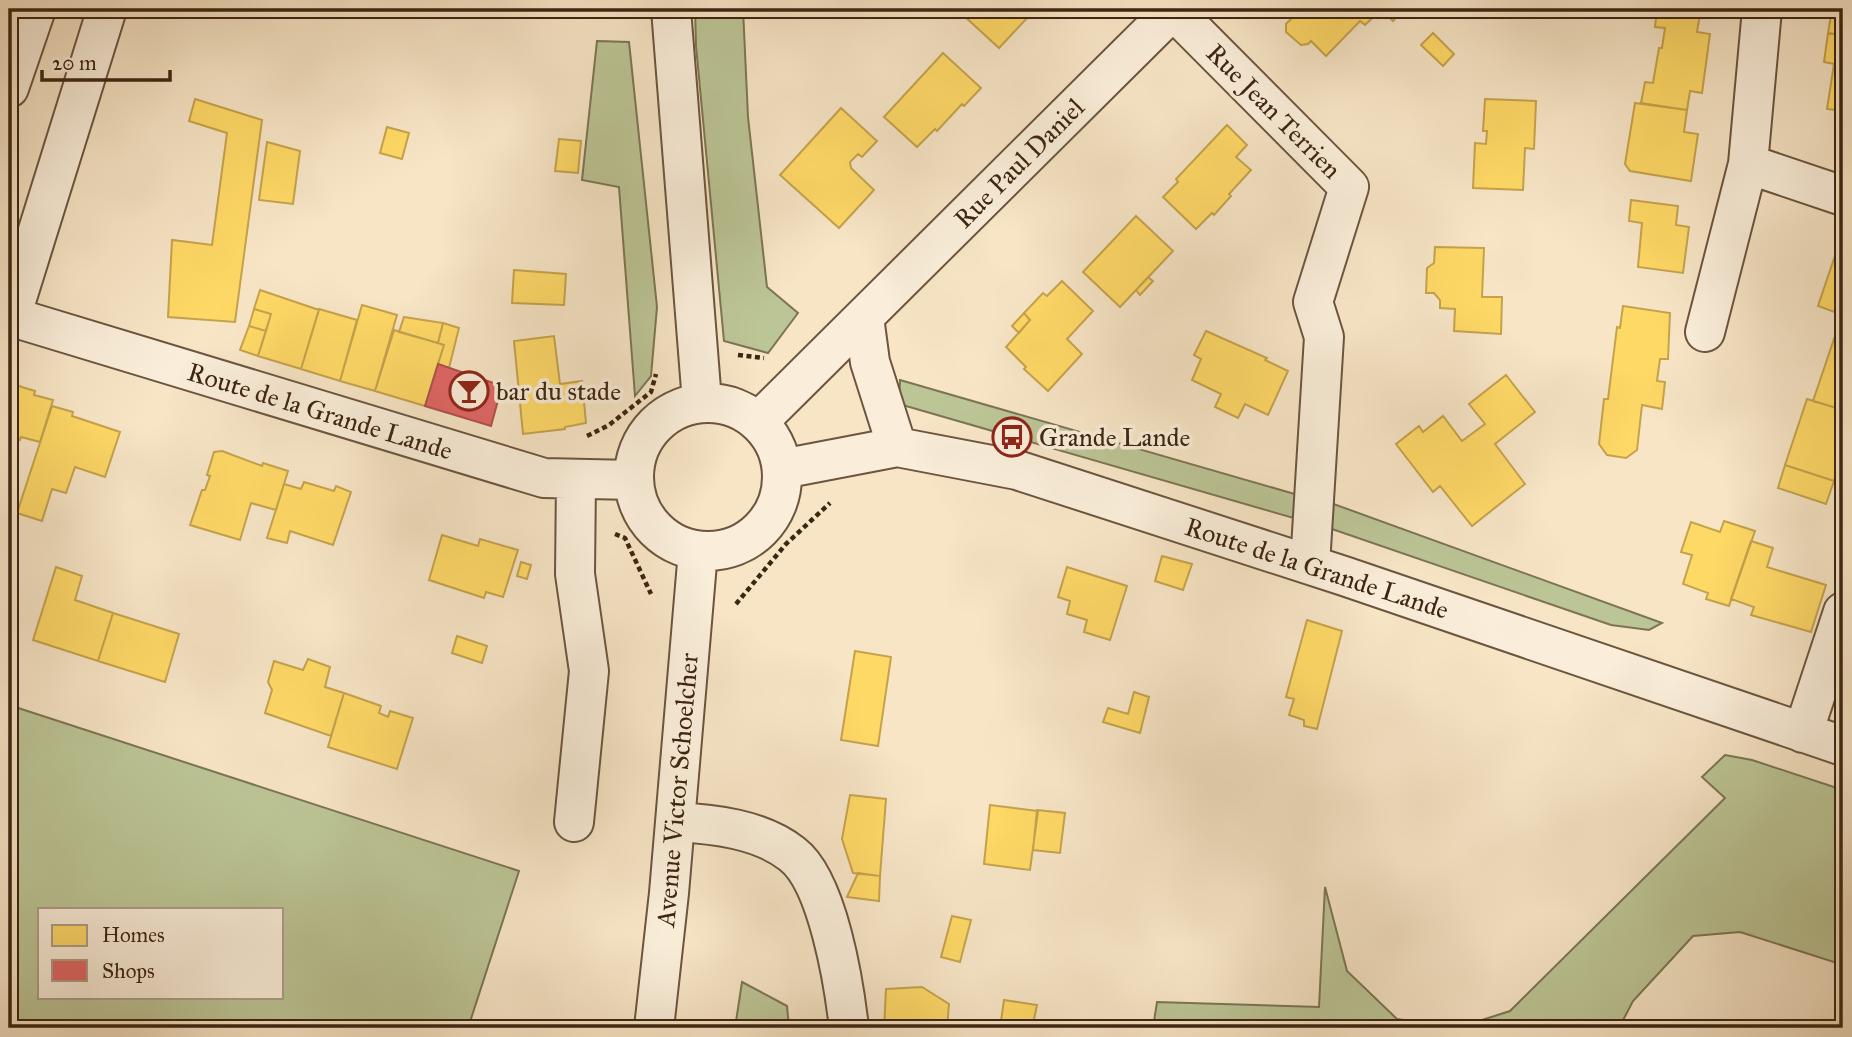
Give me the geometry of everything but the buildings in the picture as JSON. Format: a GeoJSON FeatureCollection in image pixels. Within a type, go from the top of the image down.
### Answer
{"type":"FeatureCollection","features":[{"type":"Feature","properties":{"kind":"street"},"geometry":{"type":"LineString","coordinates":[[9,88],[36,9]]}},
{"type":"Feature","properties":{"kind":"street","name":"Route de la Grande Lande"},"geometry":{"type":"LineString","coordinates":[[107,9],[10,317],[544,478],[579,492],[633,480]]}},
{"type":"Feature","properties":{"kind":"street"},"geometry":{"type":"LineString","coordinates":[[671,9],[702,402]]}},
{"type":"Feature","properties":{"kind":"street","name":"Rue Jean Terrien"},"geometry":{"type":"LineString","coordinates":[[1173,9],[1349,187],[1313,302],[1324,337],[1310,565]]}},
{"type":"Feature","properties":{"kind":"street","name":"Rue Paul Daniel"},"geometry":{"type":"LineString","coordinates":[[758,422],[1173,9]]}},
{"type":"Feature","properties":{"kind":"street"},"geometry":{"type":"LineString","coordinates":[[1706,332],[1748,164],[1762,9]]}},
{"type":"Feature","properties":{"kind":"street"},"geometry":{"type":"LineString","coordinates":[[1748,164],[1843,196]]}},
{"type":"Feature","properties":{"kind":"street"},"geometry":{"type":"LineString","coordinates":[[864,317],[870,362],[897,447]]}},
{"type":"Feature","properties":{"kind":"street"},"geometry":{"type":"LineString","coordinates":[[702,402],[732,406],[758,422],[799,466],[760,530],[731,548],[698,551],[666,539],[642,513],[633,480],[637,452],[652,427],[675,410],[702,402]]}},
{"type":"Feature","properties":{"kind":"street","name":"Route de la Grande Lande"},"geometry":{"type":"LineString","coordinates":[[799,466],[897,447],[1017,470],[1310,565],[1843,746]]}},
{"type":"Feature","properties":{"kind":"street"},"geometry":{"type":"LineString","coordinates":[[574,822],[589,671],[575,574],[579,492]]}},
{"type":"Feature","properties":{"kind":"street","name":"Avenue Victor Schoelcher"},"geometry":{"type":"LineString","coordinates":[[654,1028],[698,551]]}},
{"type":"Feature","properties":{"kind":"street"},"geometry":{"type":"LineString","coordinates":[[1803,733],[1843,612]]}},
{"type":"Feature","properties":{"kind":"street"},"geometry":{"type":"LineString","coordinates":[[675,822],[698,823],[757,836],[770,840],[794,855],[811,876],[829,925],[839,959],[849,1028]]}},
{"type":"Feature","properties":{"kind":"path"},"geometry":{"type":"LineString","coordinates":[[699,361],[660,357],[651,392],[609,425],[580,440],[579,492],[625,538],[651,594],[695,589],[736,605],[786,544],[831,501],[799,466]]}},
{"type":"Feature","properties":{"kind":"green space"},"geometry":{"type":"Polygon","coordinates":[[[695,9],[743,9],[748,117],[767,287],[798,313],[768,353],[724,341],[696,46],[695,9]]]}},
{"type":"Feature","properties":{"kind":"green space"},"geometry":{"type":"Polygon","coordinates":[[[597,41],[629,42],[657,307],[651,376],[635,396],[619,187],[582,180],[597,41]]]}},
{"type":"Feature","properties":{"kind":"green space"},"geometry":{"type":"Polygon","coordinates":[[[900,380],[1298,495],[1297,519],[899,404],[900,380]]]}},
{"type":"Feature","properties":{"kind":"green space"},"geometry":{"type":"Polygon","coordinates":[[[1328,502],[1662,623],[1649,630],[1611,625],[1329,528],[1328,502]]]}},
{"type":"Feature","properties":{"kind":"green space"},"geometry":{"type":"Polygon","coordinates":[[[9,705],[519,871],[468,1028],[9,1028],[9,705]]]}},
{"type":"Feature","properties":{"kind":"green space"},"geometry":{"type":"Polygon","coordinates":[[[1725,755],[1752,760],[1843,790],[1843,965],[1740,932],[1693,936],[1633,1001],[1619,1028],[1457,1028],[1510,1011],[1725,798],[1702,777],[1725,755]]]}},
{"type":"Feature","properties":{"kind":"green space"},"geometry":{"type":"Polygon","coordinates":[[[1325,887],[1347,971],[1397,1019],[1457,1028],[1153,1028],[1157,1002],[1319,1007],[1325,887]]]}},
{"type":"Feature","properties":{"kind":"green space"},"geometry":{"type":"Polygon","coordinates":[[[742,982],[787,1006],[789,1028],[735,1028],[742,982]]]}},
{"type":"Feature","properties":{"kind":"place","name":"bar du stade"},"geometry":{"type":"Point","coordinates":[469,391]}},
{"type":"Feature","properties":{"kind":"place","name":"Grande Lande"},"geometry":{"type":"Point","coordinates":[1012,437]}}]}
